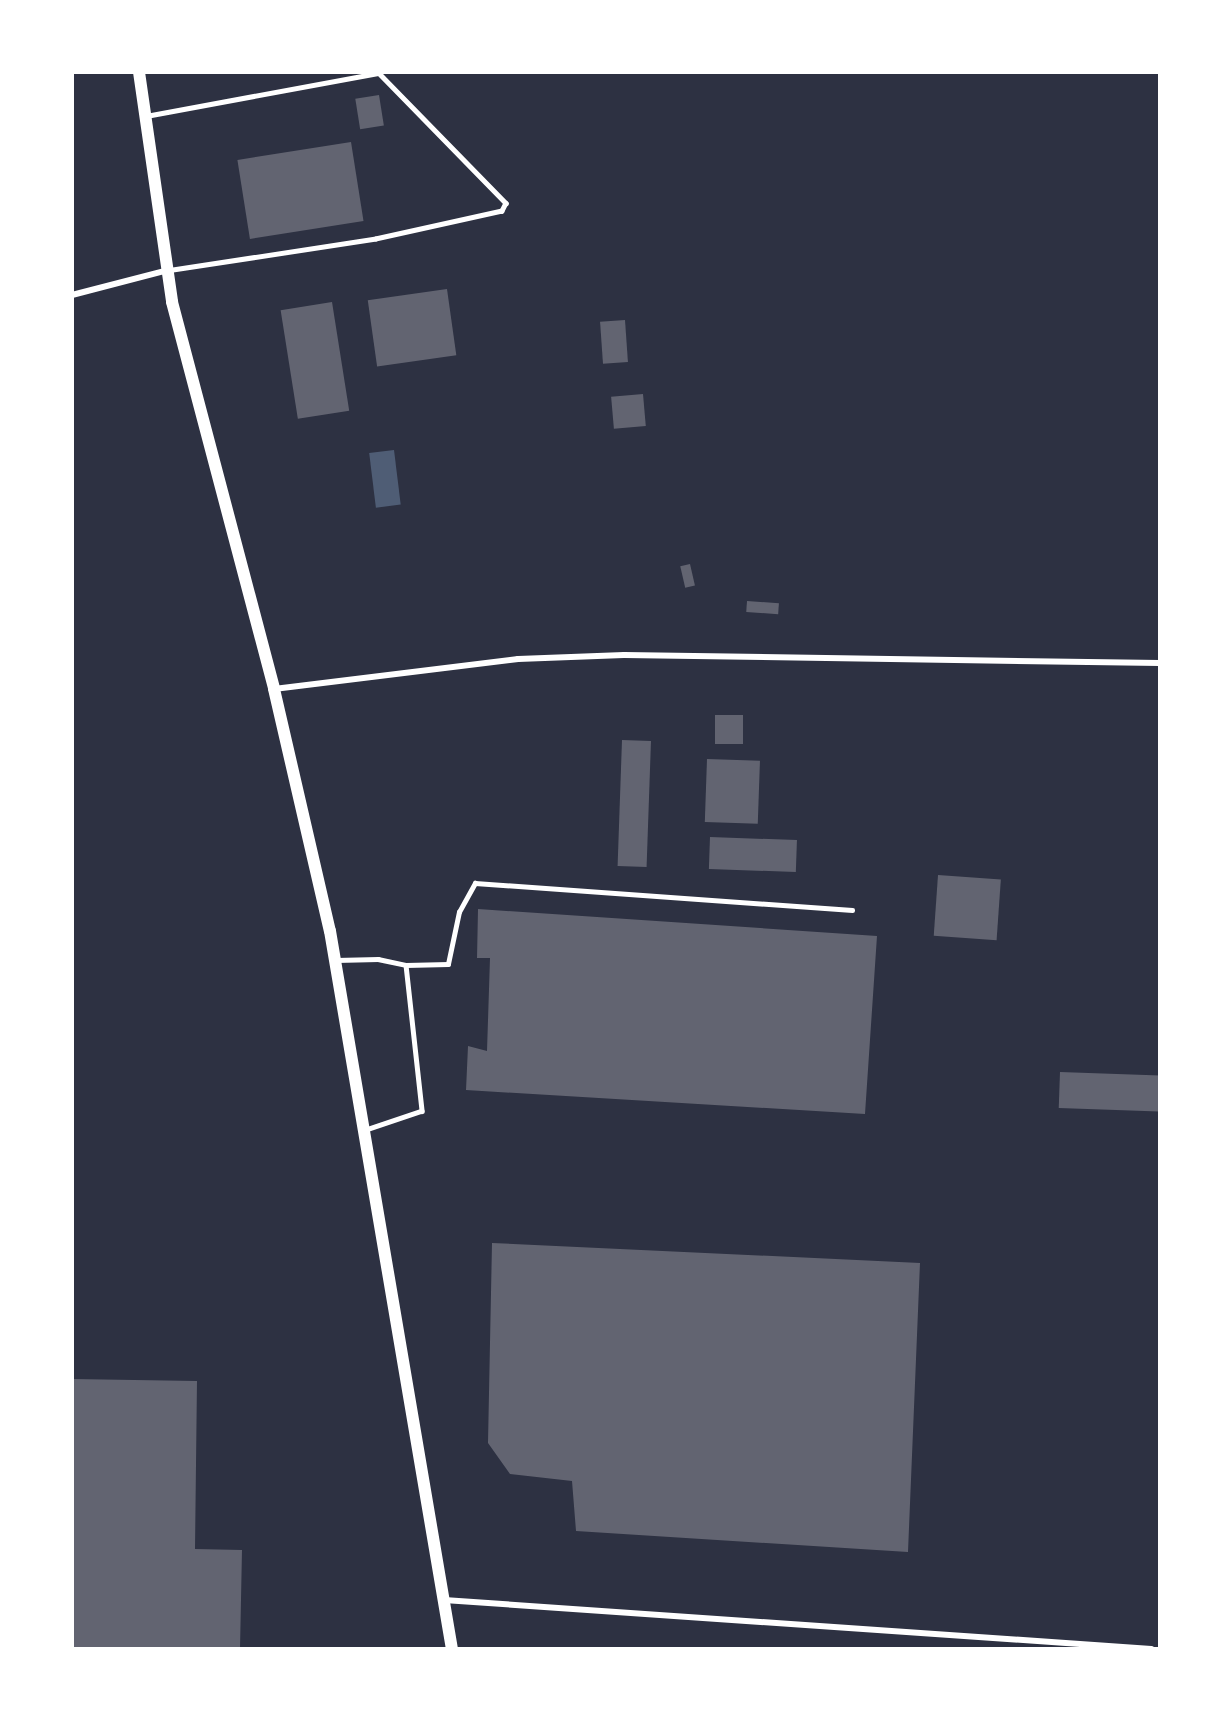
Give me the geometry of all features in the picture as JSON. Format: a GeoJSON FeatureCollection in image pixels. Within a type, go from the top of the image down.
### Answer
{"type":"FeatureCollection","features":[{"type":"Feature","properties":{"kind":"main road"},"geometry":{"type":"LineString","coordinates":[[139,72],[165,271],[274,689],[335,960],[452,1649]]}},
{"type":"Feature","properties":{"kind":"street"},"geometry":{"type":"LineString","coordinates":[[72,295],[165,271]]}},
{"type":"Feature","properties":{"kind":"street"},"geometry":{"type":"LineString","coordinates":[[274,689],[518,659],[624,655],[1160,663]]}},
{"type":"Feature","properties":{"kind":"street"},"geometry":{"type":"LineString","coordinates":[[444,1600],[1151,1649]]}},
{"type":"Feature","properties":{"kind":"lane"},"geometry":{"type":"LineString","coordinates":[[144,116],[379,72],[506,203],[502,211],[376,239],[165,271]]}},
{"type":"Feature","properties":{"kind":"lane"},"geometry":{"type":"LineString","coordinates":[[335,960],[378,959],[406,965],[448,964],[459,912],[475,883],[852,910]]}},
{"type":"Feature","properties":{"kind":"lane"},"geometry":{"type":"LineString","coordinates":[[364,1131],[422,1111],[406,965]]}},
{"type":"Feature","properties":{"kind":"water"},"geometry":{"type":"Polygon","coordinates":[[[394,450],[401,505],[376,508],[369,453],[394,450]]]}},
{"type":"Feature","properties":{"kind":"building"},"geometry":{"type":"Polygon","coordinates":[[[379,95],[384,126],[360,129],[355,99],[379,95]]]}},
{"type":"Feature","properties":{"kind":"building"},"geometry":{"type":"Polygon","coordinates":[[[351,142],[364,221],[250,239],[237,160],[351,142]]]}},
{"type":"Feature","properties":{"kind":"building"},"geometry":{"type":"Polygon","coordinates":[[[447,289],[456,355],[377,366],[368,300],[447,289]]]}},
{"type":"Feature","properties":{"kind":"building"},"geometry":{"type":"Polygon","coordinates":[[[332,302],[349,411],[298,419],[281,310],[332,302]]]}},
{"type":"Feature","properties":{"kind":"building"},"geometry":{"type":"Polygon","coordinates":[[[625,320],[628,362],[603,364],[600,322],[625,320]]]}},
{"type":"Feature","properties":{"kind":"building"},"geometry":{"type":"Polygon","coordinates":[[[643,394],[646,426],[614,429],[611,397],[643,394]]]}},
{"type":"Feature","properties":{"kind":"building"},"geometry":{"type":"Polygon","coordinates":[[[690,564],[695,585],[685,588],[680,566],[690,564]]]}},
{"type":"Feature","properties":{"kind":"building"},"geometry":{"type":"Polygon","coordinates":[[[747,601],[779,603],[778,614],[746,612],[747,601]]]}},
{"type":"Feature","properties":{"kind":"building"},"geometry":{"type":"Polygon","coordinates":[[[715,715],[743,715],[743,744],[715,744],[715,715]]]}},
{"type":"Feature","properties":{"kind":"building"},"geometry":{"type":"Polygon","coordinates":[[[622,740],[651,741],[647,867],[618,866],[622,740]]]}},
{"type":"Feature","properties":{"kind":"building"},"geometry":{"type":"Polygon","coordinates":[[[707,759],[760,761],[758,824],[705,822],[707,759]]]}},
{"type":"Feature","properties":{"kind":"building"},"geometry":{"type":"Polygon","coordinates":[[[710,837],[797,840],[796,872],[709,869],[710,837]]]}},
{"type":"Feature","properties":{"kind":"building"},"geometry":{"type":"Polygon","coordinates":[[[938,875],[1001,879],[997,940],[934,936],[938,875]]]}},
{"type":"Feature","properties":{"kind":"building"},"geometry":{"type":"Polygon","coordinates":[[[478,909],[877,936],[865,1114],[466,1090],[468,1046],[487,1051],[490,958],[477,958],[478,909]]]}},
{"type":"Feature","properties":{"kind":"building"},"geometry":{"type":"Polygon","coordinates":[[[1060,1072],[1160,1075],[1159,1111],[1059,1108],[1060,1072]]]}},
{"type":"Feature","properties":{"kind":"building"},"geometry":{"type":"Polygon","coordinates":[[[492,1243],[920,1263],[908,1552],[576,1531],[572,1481],[510,1474],[488,1443],[492,1243]]]}},
{"type":"Feature","properties":{"kind":"building"},"geometry":{"type":"Polygon","coordinates":[[[72,1379],[197,1381],[195,1549],[242,1550],[240,1649],[72,1649],[72,1379]]]}}]}
